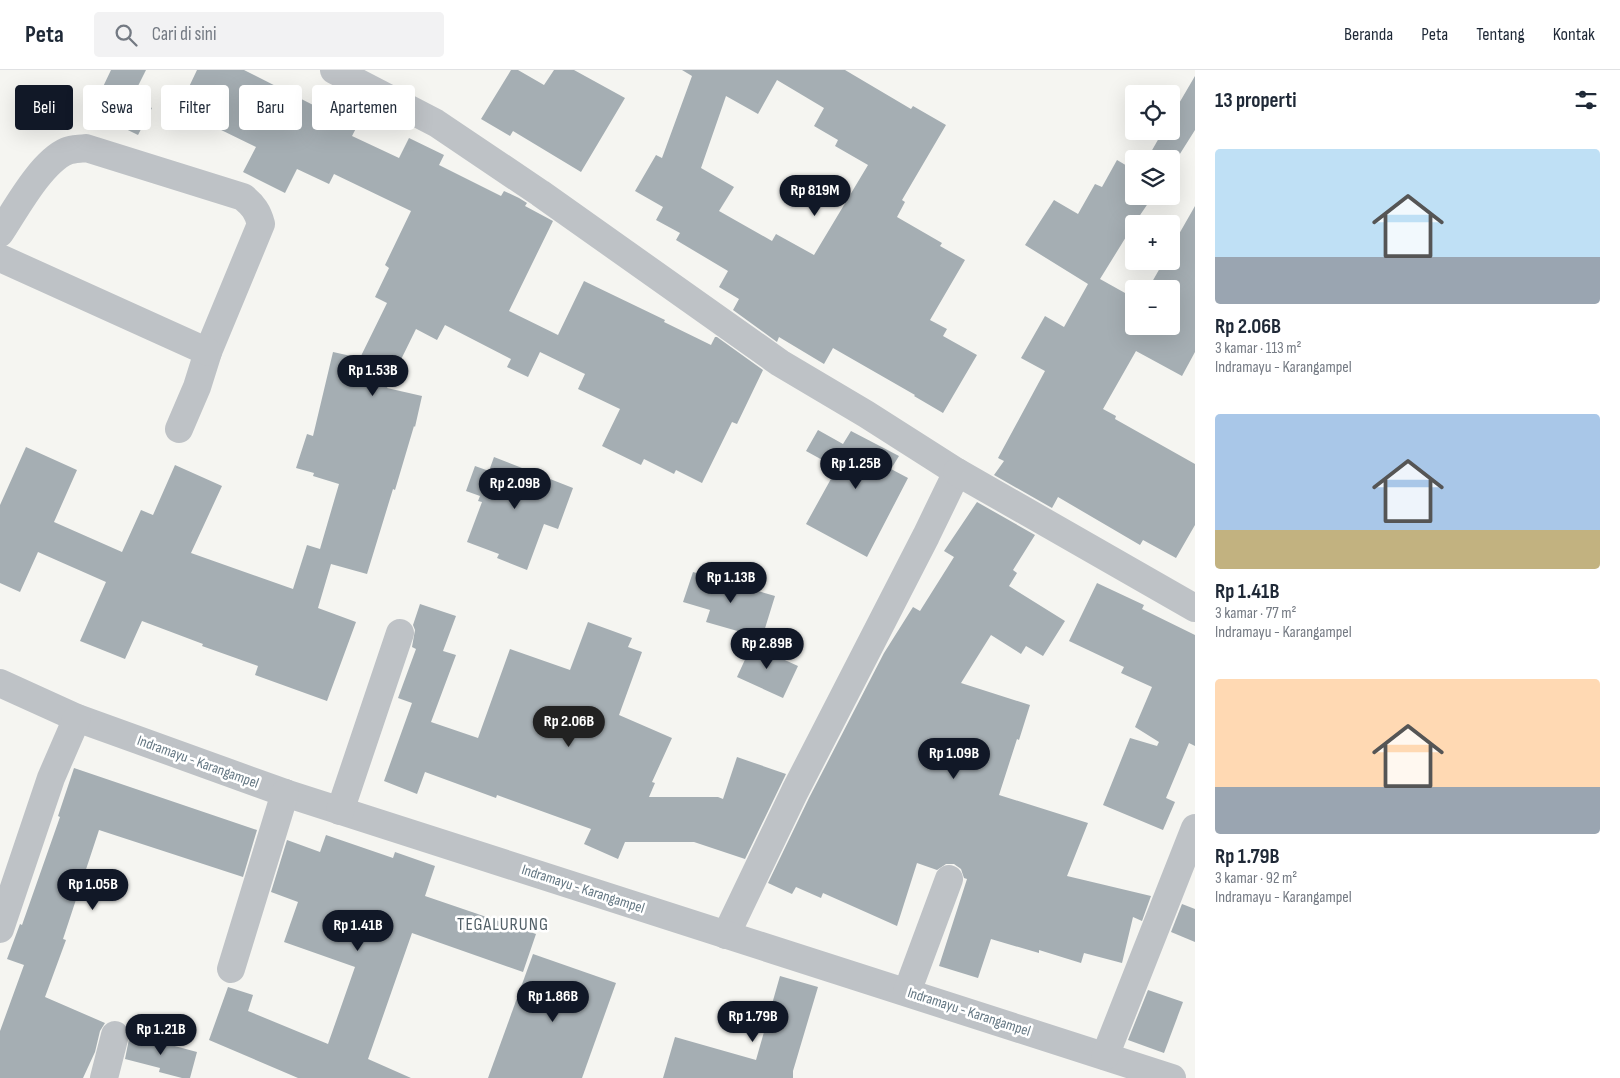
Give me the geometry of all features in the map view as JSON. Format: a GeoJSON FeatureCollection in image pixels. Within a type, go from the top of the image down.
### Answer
{"type":"FeatureCollection","features":[{"type":"Feature","properties":{"kind":"street"},"geometry":{"type":"LineString","coordinates":[[334,70],[436,123],[540,193],[780,363],[866,414],[957,472],[1195,608]]}},
{"type":"Feature","properties":{"kind":"street"},"geometry":{"type":"LineString","coordinates":[[0,233],[49,162],[67,151],[86,148],[243,197],[258,213],[261,224],[208,352],[197,387],[179,429]]}},
{"type":"Feature","properties":{"kind":"street"},"geometry":{"type":"LineString","coordinates":[[0,258],[208,352]]}},
{"type":"Feature","properties":{"kind":"street"},"geometry":{"type":"LineString","coordinates":[[726,935],[796,791],[957,472]]}},
{"type":"Feature","properties":{"kind":"street"},"geometry":{"type":"LineString","coordinates":[[340,811],[400,633]]}},
{"type":"Feature","properties":{"kind":"street","name":"Indramayu - Karangampel"},"geometry":{"type":"LineString","coordinates":[[0,683],[77,718],[285,793],[1172,1078]]}},
{"type":"Feature","properties":{"kind":"street"},"geometry":{"type":"LineString","coordinates":[[0,929],[51,778],[77,718]]}},
{"type":"Feature","properties":{"kind":"street"},"geometry":{"type":"LineString","coordinates":[[231,969],[285,793]]}},
{"type":"Feature","properties":{"kind":"street"},"geometry":{"type":"LineString","coordinates":[[1105,1056],[1195,828]]}},
{"type":"Feature","properties":{"kind":"street"},"geometry":{"type":"LineString","coordinates":[[907,992],[949,879]]}},
{"type":"Feature","properties":{"kind":"street"},"geometry":{"type":"LineString","coordinates":[[104,1078],[115,1035]]}},
{"type":"Feature","properties":{"kind":"building"},"geometry":{"type":"Polygon","coordinates":[[[111,70],[146,70],[138,85],[104,85],[111,70]]]}},
{"type":"Feature","properties":{"kind":"building"},"geometry":{"type":"Polygon","coordinates":[[[197,70],[244,70],[274,85],[239,85],[239,130],[302,130],[302,99],[312,104],[312,130],[355,130],[352,136],[399,158],[409,138],[444,155],[439,165],[501,196],[504,191],[519,198],[527,203],[525,206],[553,221],[509,311],[558,335],[584,281],[665,320],[664,322],[711,345],[715,337],[717,337],[763,370],[737,424],[732,422],[702,483],[676,470],[674,474],[644,459],[641,465],[602,446],[620,409],[578,389],[585,374],[540,352],[528,377],[507,367],[511,359],[445,325],[437,340],[416,329],[387,388],[422,396],[415,427],[395,490],[393,489],[367,574],[331,564],[318,608],[356,622],[327,701],[255,675],[258,666],[202,646],[203,644],[142,621],[125,659],[80,641],[106,582],[38,552],[20,592],[0,583],[0,505],[26,447],[77,470],[54,522],[122,552],[141,510],[153,515],[175,465],[222,486],[191,553],[293,589],[307,545],[320,549],[339,484],[313,476],[314,473],[296,468],[307,434],[313,436],[333,352],[360,358],[387,303],[375,297],[389,268],[385,265],[411,211],[334,174],[329,184],[297,169],[285,193],[243,172],[256,147],[221,130],[229,130],[229,85],[190,85],[197,70]]]}},
{"type":"Feature","properties":{"kind":"building"},"geometry":{"type":"Polygon","coordinates":[[[511,70],[518,70],[544,85],[554,70],[574,70],[625,98],[581,172],[513,131],[510,136],[481,119],[511,70]]]}},
{"type":"Feature","properties":{"kind":"building"},"geometry":{"type":"Polygon","coordinates":[[[682,70],[845,70],[911,109],[913,106],[946,125],[902,200],[905,202],[897,217],[942,243],[940,246],[965,260],[930,320],[947,329],[943,336],[977,355],[943,413],[833,348],[824,364],[779,337],[777,342],[733,310],[739,299],[719,287],[728,271],[676,240],[680,233],[656,220],[663,207],[635,191],[656,155],[662,158],[692,76],[682,70]],[[777,80],[758,114],[726,96],[701,168],[734,187],[719,211],[772,241],[776,234],[814,255],[868,165],[835,146],[838,140],[814,126],[824,108],[777,80]]]}},
{"type":"Feature","properties":{"kind":"building"},"geometry":{"type":"Polygon","coordinates":[[[1195,76],[1195,130],[1180,154],[1180,150],[1152,150],[1158,140],[1180,140],[1180,102],[1195,76]]]}},
{"type":"Feature","properties":{"kind":"building"},"geometry":{"type":"Polygon","coordinates":[[[128,130],[141,130],[138,135],[128,130]]]}},
{"type":"Feature","properties":{"kind":"building"},"geometry":{"type":"Polygon","coordinates":[[[1117,160],[1125,165],[1125,205],[1147,205],[1140,215],[1125,215],[1125,239],[1100,279],[1125,293],[1125,335],[1180,335],[1180,280],[1153,280],[1159,270],[1180,270],[1180,232],[1195,206],[1195,352],[1182,376],[1136,351],[1103,409],[1116,416],[1115,419],[1195,464],[1195,525],[1176,558],[1143,540],[1140,545],[1058,497],[1052,508],[994,475],[1004,461],[998,458],[1045,371],[1021,358],[1045,316],[1064,327],[1088,284],[1025,245],[1054,200],[1078,214],[1095,184],[1102,187],[1117,160]]]}},
{"type":"Feature","properties":{"kind":"building"},"geometry":{"type":"Polygon","coordinates":[[[818,430],[843,444],[851,431],[899,456],[891,469],[908,478],[867,557],[806,524],[837,468],[806,451],[818,430]]]}},
{"type":"Feature","properties":{"kind":"building"},"geometry":{"type":"Polygon","coordinates":[[[494,457],[573,488],[558,529],[544,524],[527,570],[497,558],[499,554],[467,542],[482,502],[478,501],[480,496],[466,491],[475,466],[489,471],[494,457]]]}},
{"type":"Feature","properties":{"kind":"building"},"geometry":{"type":"Polygon","coordinates":[[[977,502],[1035,535],[1013,570],[1017,573],[1009,586],[1065,621],[1043,656],[1026,646],[1021,654],[991,635],[961,683],[1030,705],[999,795],[1088,823],[1067,876],[1151,896],[1142,921],[1133,917],[1122,963],[1084,953],[1081,963],[1039,950],[1039,953],[991,939],[978,978],[939,966],[967,879],[964,878],[961,869],[954,864],[946,864],[937,870],[917,863],[897,926],[823,893],[821,898],[796,887],[792,894],[768,883],[809,798],[884,653],[913,607],[920,611],[954,557],[944,551],[977,502]]]}},
{"type":"Feature","properties":{"kind":"building"},"geometry":{"type":"Polygon","coordinates":[[[693,572],[775,596],[762,638],[706,622],[710,610],[683,602],[693,572]]]}},
{"type":"Feature","properties":{"kind":"building"},"geometry":{"type":"Polygon","coordinates":[[[1097,583],[1144,605],[1142,609],[1195,635],[1195,746],[1189,743],[1166,798],[1175,802],[1163,830],[1103,805],[1130,738],[1157,746],[1159,742],[1135,727],[1152,687],[1121,673],[1124,667],[1069,641],[1097,583]]]}},
{"type":"Feature","properties":{"kind":"building"},"geometry":{"type":"Polygon","coordinates":[[[420,604],[456,616],[443,651],[456,655],[431,722],[478,738],[510,649],[570,670],[588,622],[632,638],[628,647],[642,652],[619,715],[672,738],[652,782],[655,783],[649,797],[718,797],[723,799],[737,757],[786,774],[745,859],[694,842],[625,842],[618,859],[584,844],[591,829],[497,795],[496,798],[425,772],[417,794],[384,781],[412,703],[398,698],[416,649],[412,647],[415,630],[413,625],[420,604]]]}},
{"type":"Feature","properties":{"kind":"building"},"geometry":{"type":"Polygon","coordinates":[[[754,640],[778,651],[776,656],[798,666],[783,698],[737,677],[754,640]]]}},
{"type":"Feature","properties":{"kind":"building"},"geometry":{"type":"Polygon","coordinates":[[[74,768],[257,830],[243,877],[99,830],[63,939],[66,940],[45,997],[105,1023],[100,1031],[95,1052],[83,1078],[0,1078],[0,1031],[24,965],[7,959],[20,924],[22,925],[60,817],[58,816],[74,768]]]}},
{"type":"Feature","properties":{"kind":"building"},"geometry":{"type":"Polygon","coordinates":[[[326,835],[393,858],[395,852],[435,866],[425,896],[536,934],[523,972],[412,933],[368,1059],[411,1078],[298,1078],[209,1040],[228,987],[253,995],[248,1011],[328,1044],[355,967],[284,942],[298,902],[271,892],[287,840],[320,852],[326,835]]]}},
{"type":"Feature","properties":{"kind":"building"},"geometry":{"type":"Polygon","coordinates":[[[1182,904],[1195,909],[1195,942],[1171,932],[1182,904]]]}},
{"type":"Feature","properties":{"kind":"building"},"geometry":{"type":"Polygon","coordinates":[[[533,954],[616,983],[582,1078],[488,1078],[533,954]]]}},
{"type":"Feature","properties":{"kind":"building"},"geometry":{"type":"Polygon","coordinates":[[[780,976],[818,987],[793,1071],[793,1078],[663,1078],[675,1037],[756,1060],[780,976]]]}},
{"type":"Feature","properties":{"kind":"building"},"geometry":{"type":"Polygon","coordinates":[[[1148,990],[1183,1002],[1164,1053],[1128,1040],[1148,990]]]}},
{"type":"Feature","properties":{"kind":"building"},"geometry":{"type":"Polygon","coordinates":[[[130,1034],[197,1052],[190,1078],[182,1078],[159,1072],[160,1068],[125,1059],[130,1034]]]}},
{"type":"Feature","properties":{"kind":"district","name":"TEGALURUNG"},"geometry":{"type":"Point","coordinates":[503,924]}}]}
